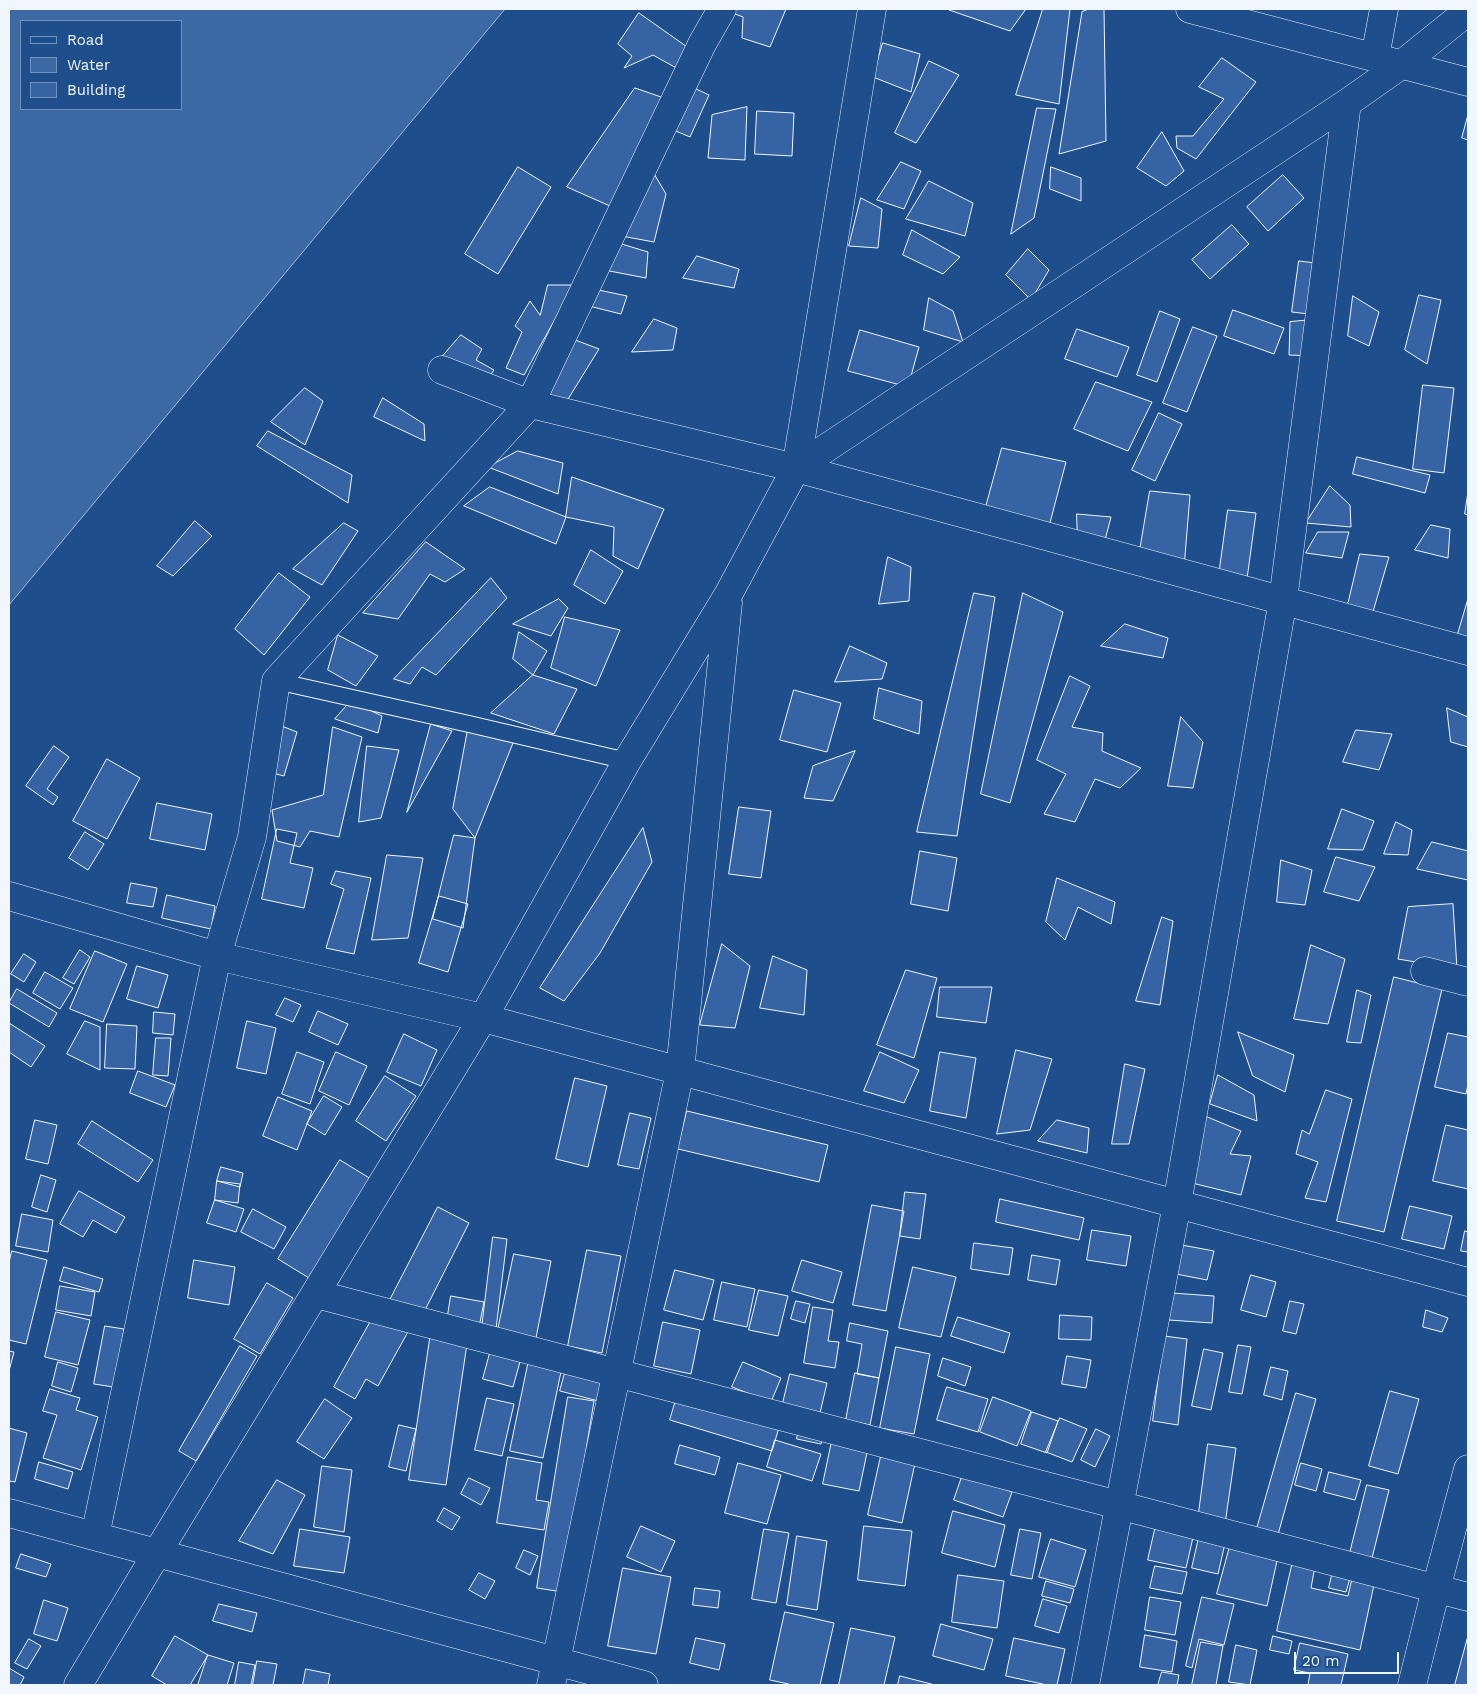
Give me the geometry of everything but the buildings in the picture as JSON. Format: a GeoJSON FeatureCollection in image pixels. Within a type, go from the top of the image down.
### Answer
{"type":"FeatureCollection","features":[{"type":"Feature","properties":{"kind":"street"},"geometry":{"type":"LineString","coordinates":[[94,1536],[217,956],[252,836],[276,681],[530,404],[702,44],[722,9]]}},
{"type":"Feature","properties":{"kind":"street"},"geometry":{"type":"LineString","coordinates":[[78,1685],[483,1018],[627,761],[728,595],[796,468],[872,9]]}},
{"type":"Feature","properties":{"kind":"street"},"geometry":{"type":"LineString","coordinates":[[1190,9],[1468,82]]}},
{"type":"Feature","properties":{"kind":"street"},"geometry":{"type":"LineString","coordinates":[[1375,57],[1384,9]]}},
{"type":"Feature","properties":{"kind":"street"},"geometry":{"type":"LineString","coordinates":[[796,468],[1347,103],[1401,65],[1468,11]]}},
{"type":"Feature","properties":{"kind":"street"},"geometry":{"type":"LineString","coordinates":[[1085,1685],[1177,1204],[1283,600],[1347,103]]}},
{"type":"Feature","properties":{"kind":"street"},"geometry":{"type":"LineString","coordinates":[[442,370],[530,404],[796,468],[1468,651]]}},
{"type":"Feature","properties":{"kind":"street"},"geometry":{"type":"LineString","coordinates":[[553,1673],[680,1071],[728,595]]}},
{"type":"Feature","properties":{"kind":"street"},"geometry":{"type":"LineString","coordinates":[[9,896],[217,956],[483,1018],[1468,1282]]}},
{"type":"Feature","properties":{"kind":"street"},"geometry":{"type":"LineString","coordinates":[[1425,970],[1468,982]]}},
{"type":"Feature","properties":{"kind":"street"},"geometry":{"type":"LineString","coordinates":[[316,1294],[1468,1597]]}},
{"type":"Feature","properties":{"kind":"street"},"geometry":{"type":"LineString","coordinates":[[1412,1685],[1468,1469]]}},
{"type":"Feature","properties":{"kind":"street"},"geometry":{"type":"LineString","coordinates":[[9,1513],[157,1553],[553,1673],[644,1685]]}},
{"type":"Feature","properties":{"kind":"lane"},"geometry":{"type":"LineString","coordinates":[[276,681],[627,761]]}},
{"type":"Feature","properties":{"kind":"water"},"geometry":{"type":"Polygon","coordinates":[[[9,9],[505,9],[9,605],[9,9]]]}}]}
